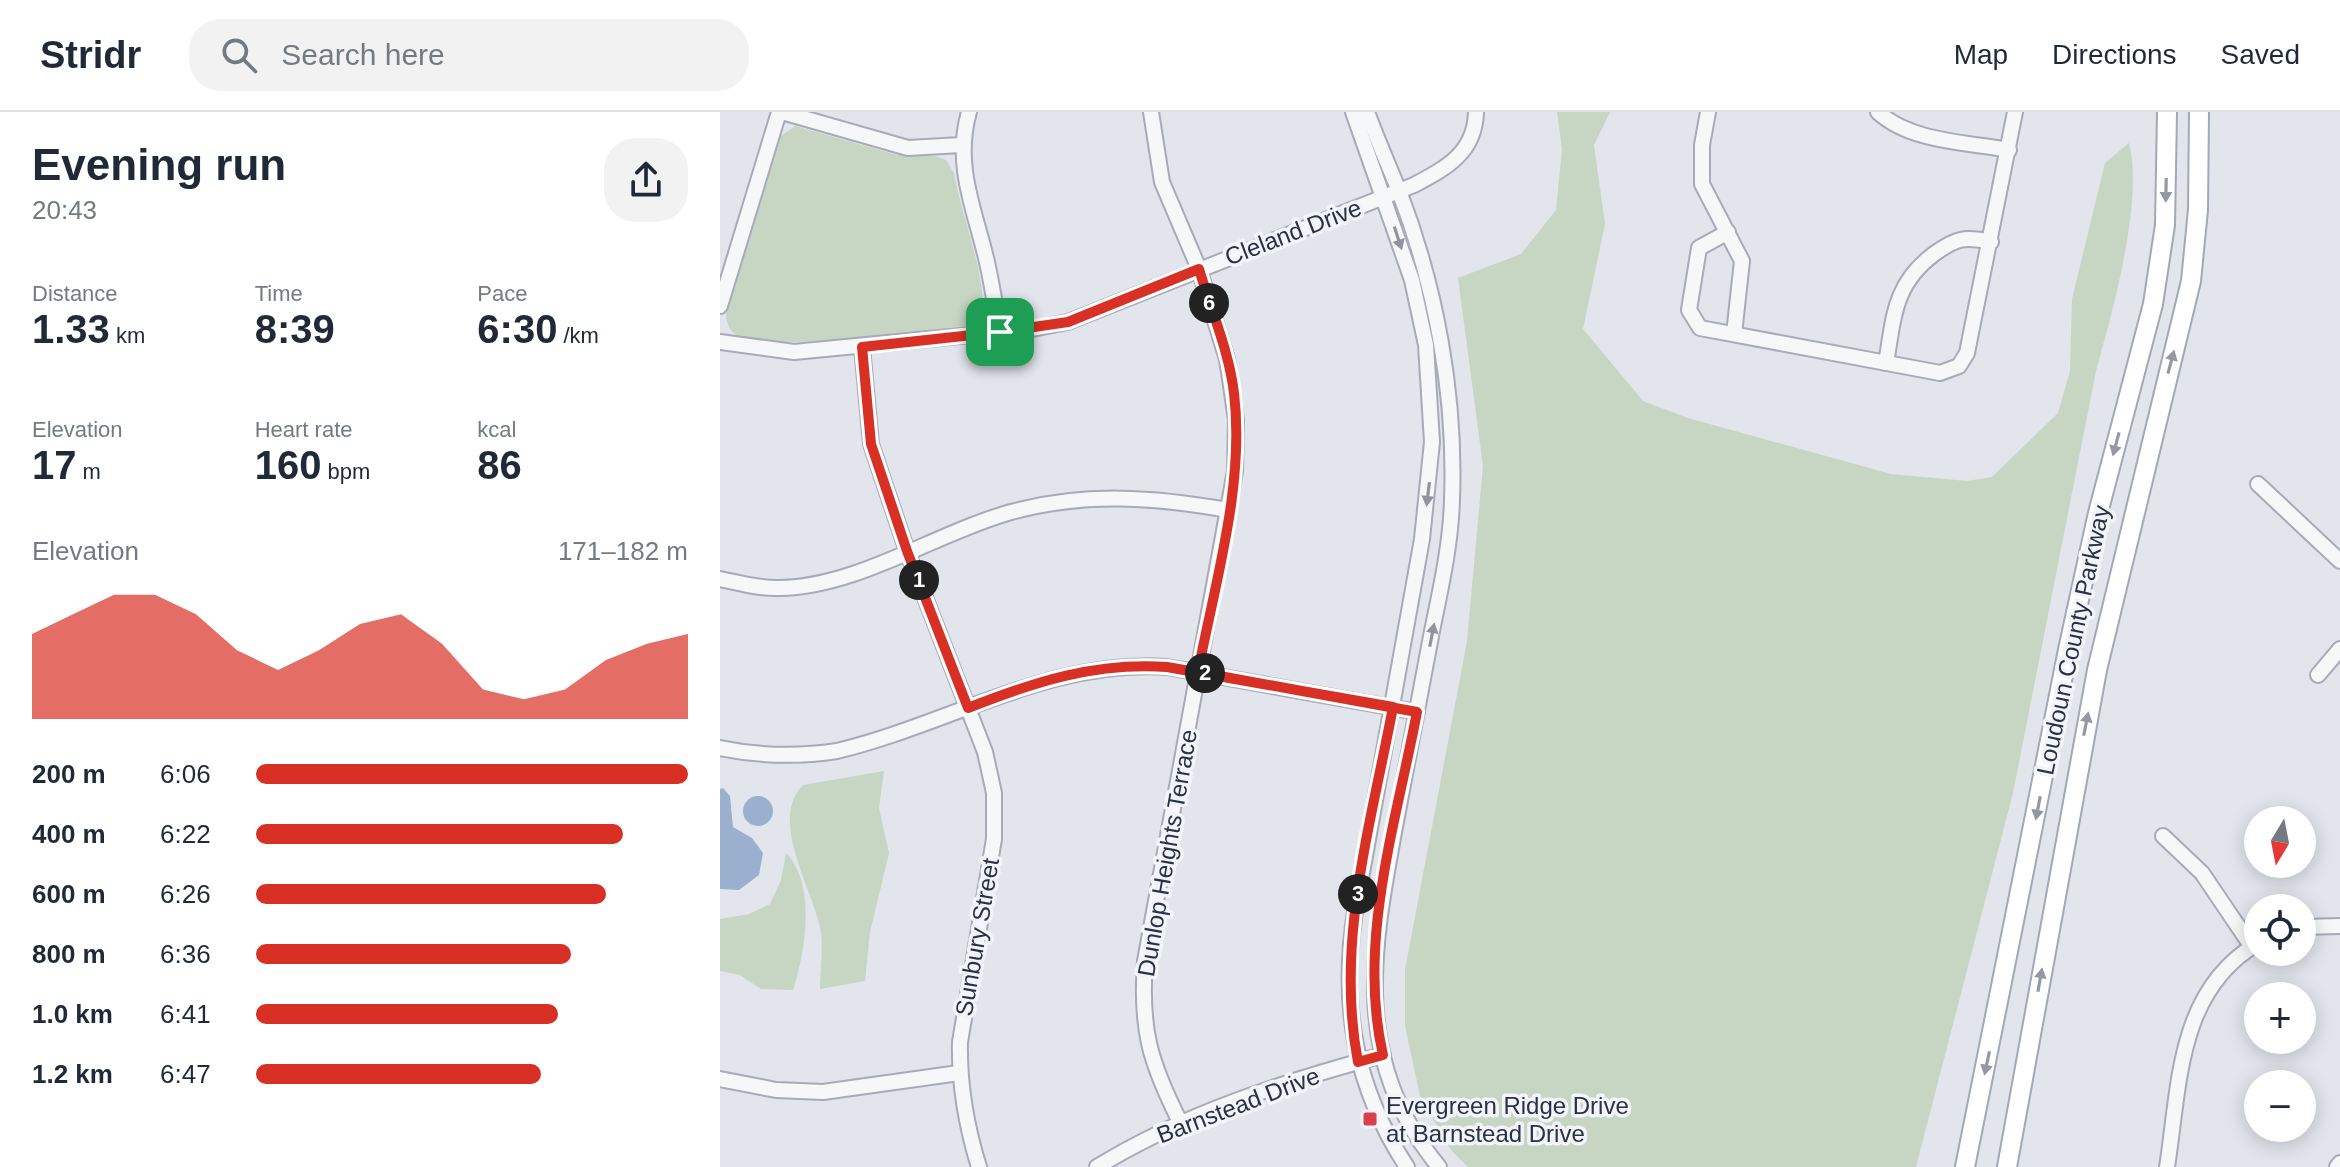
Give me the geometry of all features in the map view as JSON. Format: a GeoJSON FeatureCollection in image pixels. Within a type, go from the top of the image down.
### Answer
{"type":"FeatureCollection","features":[{"type":"Feature","properties":{"kind":"main road","name":"Loudoun County Parkway"},"geometry":{"type":"LineString","coordinates":[[1965,1167],[2069,645],[2098,513],[2153,304],[2165,225],[2167,112]]}},
{"type":"Feature","properties":{"kind":"main road","name":"Loudoun County Parkway"},"geometry":{"type":"LineString","coordinates":[[2007,1167],[2097,670],[2191,281],[2198,210],[2199,112]]}},
{"type":"Feature","properties":{"kind":"street"},"geometry":{"type":"LineString","coordinates":[[720,306],[780,112],[908,148],[961,145]]}},
{"type":"Feature","properties":{"kind":"street"},"geometry":{"type":"LineString","coordinates":[[969,112],[961,145],[1000,332]]}},
{"type":"Feature","properties":{"kind":"street","name":"Dunlop Heights Terrace"},"geometry":{"type":"LineString","coordinates":[[1151,112],[1162,182],[1199,269],[1234,391],[1237,448],[1143,987],[1147,1044],[1180,1122]]}},
{"type":"Feature","properties":{"kind":"street"},"geometry":{"type":"LineString","coordinates":[[1353,112],[1392,194],[1427,283],[1439,334],[1448,397],[1453,470],[1448,546],[1374,952],[1374,999],[1383,1055],[1406,1117],[1439,1167]]}},
{"type":"Feature","properties":{"kind":"street"},"geometry":{"type":"LineString","coordinates":[[1367,112],[1392,194],[1420,314],[1430,377],[1432,442],[1422,539],[1349,948],[1349,1009],[1358,1062],[1374,1108],[1407,1167]]}},
{"type":"Feature","properties":{"kind":"street","name":"Cleland Drive"},"geometry":{"type":"LineString","coordinates":[[720,342],[794,352],[1000,332],[1068,322],[1392,194],[1449,166],[1464,151],[1475,130],[1476,112]]}},
{"type":"Feature","properties":{"kind":"street"},"geometry":{"type":"LineString","coordinates":[[1708,112],[1702,145],[1702,184],[1742,261],[1734,334]]}},
{"type":"Feature","properties":{"kind":"street"},"geometry":{"type":"LineString","coordinates":[[1878,112],[1892,124],[1912,132],[2009,150]]}},
{"type":"Feature","properties":{"kind":"street"},"geometry":{"type":"LineString","coordinates":[[1728,232],[1699,248],[1689,310],[1700,328],[1940,373],[1959,366],[1967,353],[2015,112]]}},
{"type":"Feature","properties":{"kind":"street"},"geometry":{"type":"LineString","coordinates":[[1886,363],[1896,305],[1904,284],[1916,268],[1954,239],[1968,237],[1991,242]]}},
{"type":"Feature","properties":{"kind":"street","name":"Sunbury Street"},"geometry":{"type":"LineString","coordinates":[[862,347],[871,444],[907,551],[968,708],[994,793],[994,839],[964,1000],[959,1073],[967,1127],[979,1167]]}},
{"type":"Feature","properties":{"kind":"street"},"geometry":{"type":"LineString","coordinates":[[2258,484],[2340,561]]}},
{"type":"Feature","properties":{"kind":"street"},"geometry":{"type":"LineString","coordinates":[[720,579],[752,586],[803,587],[838,578],[1012,512],[1068,501],[1158,498],[1228,510]]}},
{"type":"Feature","properties":{"kind":"street"},"geometry":{"type":"LineString","coordinates":[[2318,675],[2340,649]]}},
{"type":"Feature","properties":{"kind":"street"},"geometry":{"type":"LineString","coordinates":[[720,748],[750,754],[810,755],[837,751],[1058,675],[1130,664],[1198,672],[1417,712]]}},
{"type":"Feature","properties":{"kind":"street"},"geometry":{"type":"LineString","coordinates":[[2163,836],[2202,873],[2244,930]]}},
{"type":"Feature","properties":{"kind":"street"},"geometry":{"type":"LineString","coordinates":[[2316,927],[2340,926]]}},
{"type":"Feature","properties":{"kind":"street"},"geometry":{"type":"LineString","coordinates":[[2167,1167],[2188,1035],[2201,999],[2224,968],[2244,953]]}},
{"type":"Feature","properties":{"kind":"street","name":"Barnstead Drive"},"geometry":{"type":"LineString","coordinates":[[1097,1167],[1180,1122],[1264,1090],[1383,1055]]}},
{"type":"Feature","properties":{"kind":"street"},"geometry":{"type":"LineString","coordinates":[[720,1079],[776,1090],[823,1092],[959,1073]]}},
{"type":"Feature","properties":{"kind":"green space"},"geometry":{"type":"Polygon","coordinates":[[[1557,112],[1610,112],[1594,145],[1605,224],[1583,329],[1643,401],[1688,418],[1891,474],[1967,481],[1992,477],[2058,413],[2070,371],[2072,299],[2105,163],[2129,143],[2133,167],[2132,195],[2124,257],[2096,371],[2013,793],[1916,1167],[1468,1167],[1451,1150],[1420,1096],[1405,1026],[1405,970],[1467,641],[1483,466],[1458,278],[1521,254],[1556,210],[1562,149],[1557,112]]]}},
{"type":"Feature","properties":{"kind":"green space"},"geometry":{"type":"Polygon","coordinates":[[[795,126],[897,155],[935,156],[946,160],[954,173],[978,267],[983,304],[981,318],[964,326],[812,341],[755,340],[732,331],[726,315],[781,136],[795,126]]]}},
{"type":"Feature","properties":{"kind":"green space"},"geometry":{"type":"Polygon","coordinates":[[[884,771],[879,808],[889,853],[870,932],[865,981],[820,989],[821,934],[791,834],[790,816],[794,799],[803,785],[884,771]]]}},
{"type":"Feature","properties":{"kind":"green space"},"geometry":{"type":"Polygon","coordinates":[[[786,853],[796,866],[805,900],[801,957],[793,990],[761,989],[740,975],[720,971],[720,919],[749,914],[770,904],[781,880],[786,853]]]}},
{"type":"Feature","properties":{"kind":"water"},"geometry":{"type":"Polygon","coordinates":[[[723,788],[730,796],[733,827],[752,838],[763,853],[759,875],[739,890],[720,889],[720,789],[723,788]]]}},
{"type":"Feature","properties":{"kind":"water"},"geometry":{"type":"Polygon","coordinates":[[[758,796],[769,800],[773,811],[769,822],[758,826],[747,822],[743,811],[747,800],[758,796]]]}},
{"type":"Feature","properties":{"kind":"place","name":"Evergreen Ridge Drive at Barnstead Drive"},"geometry":{"type":"Point","coordinates":[1370,1119]}},
{"type":"Feature","properties":{"kind":"route"},"geometry":{"type":"LineString","coordinates":[[1000,332],[862,347],[871,444],[907,551],[968,708],[1058,675],[1130,664],[1198,672],[1294,688],[1393,707],[1355,912],[1348,972],[1349,1009],[1358,1062],[1383,1055],[1374,999],[1374,952],[1417,712],[1294,688],[1198,672],[1237,448],[1234,391],[1199,269],[1068,322],[1000,332]]}}]}
